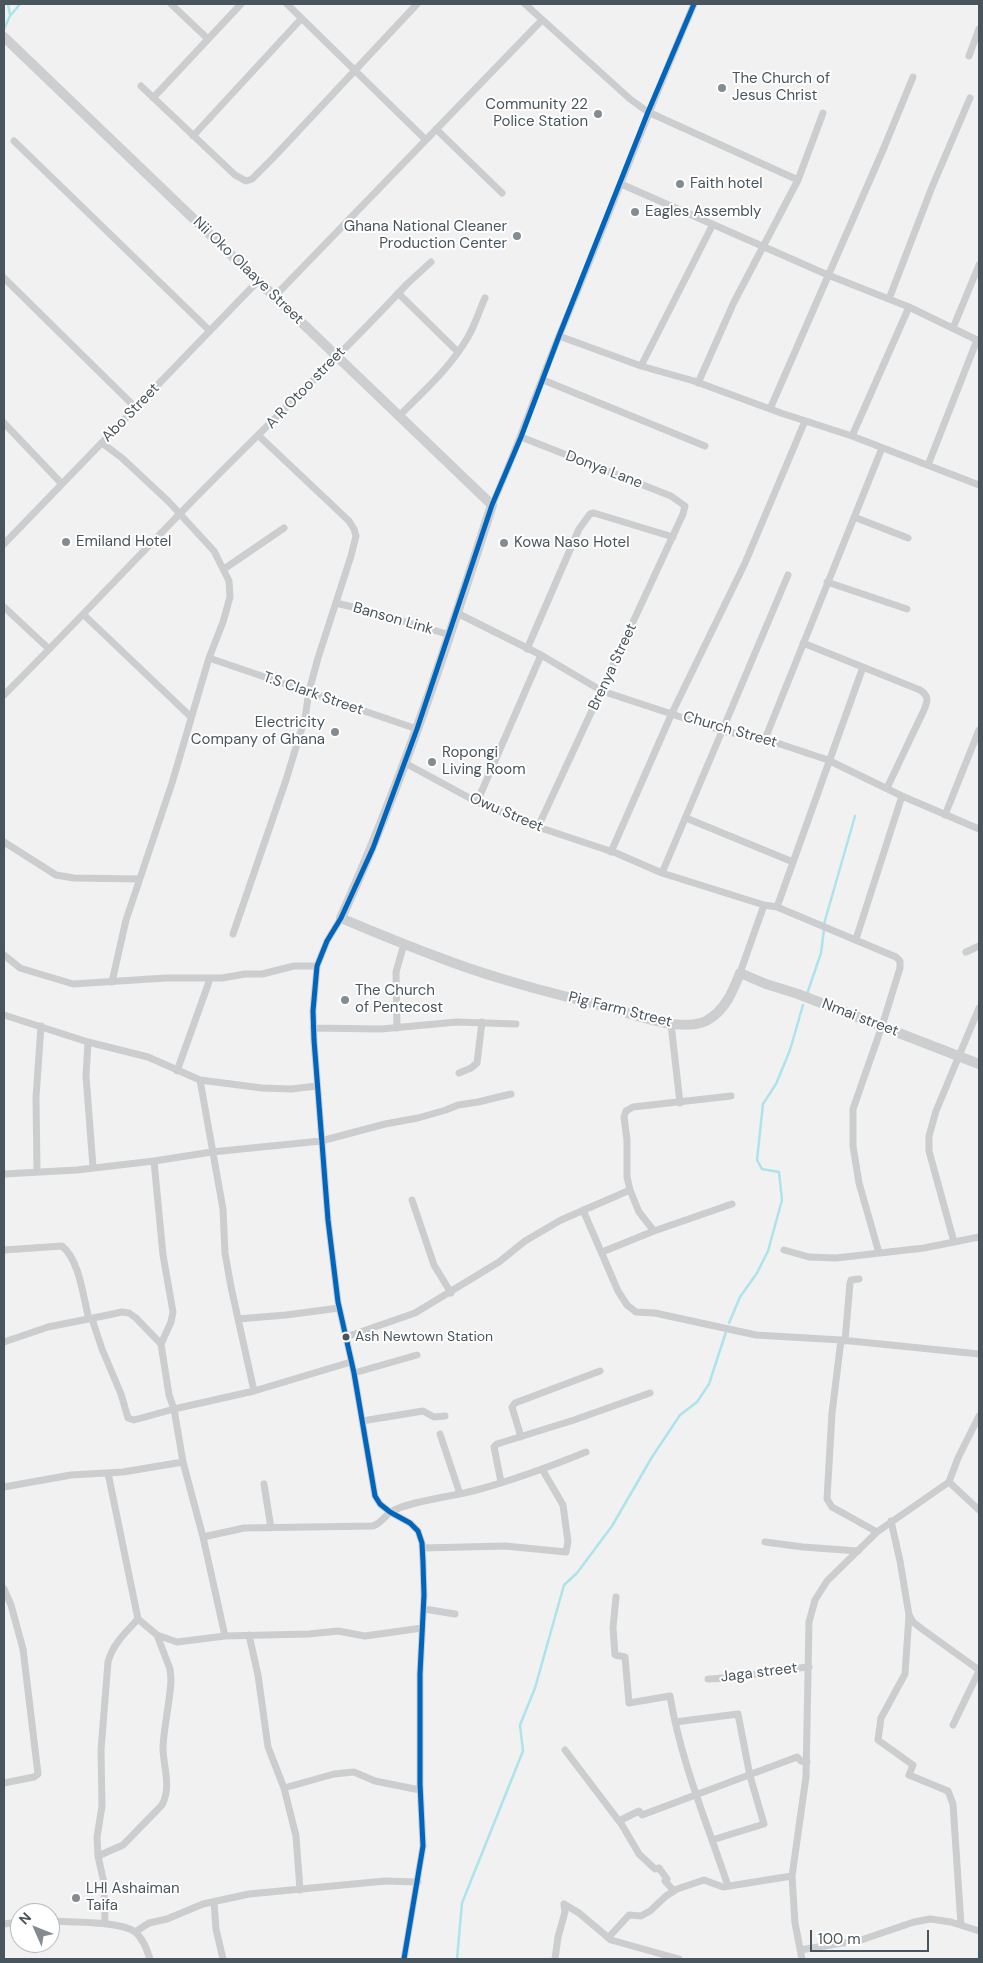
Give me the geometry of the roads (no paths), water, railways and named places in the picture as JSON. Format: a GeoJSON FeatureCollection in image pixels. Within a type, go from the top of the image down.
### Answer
{"type":"FeatureCollection","features":[{"type":"Feature","properties":{"kind":"street"},"geometry":{"type":"LineString","coordinates":[[171,4],[208,39]]}},
{"type":"Feature","properties":{"kind":"street"},"geometry":{"type":"LineString","coordinates":[[153,98],[241,4]]}},
{"type":"Feature","properties":{"kind":"street"},"geometry":{"type":"LineString","coordinates":[[286,4],[426,140]]}},
{"type":"Feature","properties":{"kind":"street"},"geometry":{"type":"LineString","coordinates":[[141,86],[235,175],[246,181],[252,178],[356,71],[416,4]]}},
{"type":"Feature","properties":{"kind":"street"},"geometry":{"type":"LineString","coordinates":[[525,4],[630,99],[648,112],[798,180]]}},
{"type":"Feature","properties":{"kind":"street"},"geometry":{"type":"LineString","coordinates":[[404,1959],[423,1846],[420,1790],[420,1674],[424,1609],[422,1548],[418,1531],[410,1523],[380,1504],[375,1496],[354,1373],[339,1308],[328,1220],[313,1028],[317,966],[327,941],[341,918],[373,848],[406,763],[492,505],[522,438],[559,336],[648,112],[694,4]]}},
{"type":"Feature","properties":{"kind":"street"},"geometry":{"type":"LineString","coordinates":[[194,136],[301,18]]}},
{"type":"Feature","properties":{"kind":"street"},"geometry":{"type":"LineString","coordinates":[[274,297],[542,20]]}},
{"type":"Feature","properties":{"kind":"street"},"geometry":{"type":"LineString","coordinates":[[969,56],[979,29]]}},
{"type":"Feature","properties":{"kind":"street","name":"Nii Oko Olaaye Street"},"geometry":{"type":"LineString","coordinates":[[4,37],[492,505]]}},
{"type":"Feature","properties":{"kind":"street"},"geometry":{"type":"LineString","coordinates":[[770,409],[913,77]]}},
{"type":"Feature","properties":{"kind":"street"},"geometry":{"type":"LineString","coordinates":[[889,299],[932,187],[970,98]]}},
{"type":"Feature","properties":{"kind":"street"},"geometry":{"type":"LineString","coordinates":[[698,383],[734,302],[798,180],[823,113]]}},
{"type":"Feature","properties":{"kind":"street"},"geometry":{"type":"LineString","coordinates":[[436,129],[502,193]]}},
{"type":"Feature","properties":{"kind":"street"},"geometry":{"type":"LineString","coordinates":[[14,141],[210,331]]}},
{"type":"Feature","properties":{"kind":"street"},"geometry":{"type":"LineString","coordinates":[[621,184],[828,275],[909,307],[978,340],[928,465]]}},
{"type":"Feature","properties":{"kind":"street"},"geometry":{"type":"LineString","coordinates":[[641,366],[713,224]]}},
{"type":"Feature","properties":{"kind":"street","name":"A R Otoo street"},"geometry":{"type":"LineString","coordinates":[[4,695],[398,293],[432,262]]}},
{"type":"Feature","properties":{"kind":"street"},"geometry":{"type":"LineString","coordinates":[[953,328],[979,265]]}},
{"type":"Feature","properties":{"kind":"street"},"geometry":{"type":"LineString","coordinates":[[4,278],[136,408]]}},
{"type":"Feature","properties":{"kind":"street","name":"Abo Street"},"geometry":{"type":"LineString","coordinates":[[4,544],[258,281]]}},
{"type":"Feature","properties":{"kind":"street"},"geometry":{"type":"LineString","coordinates":[[398,293],[458,352]]}},
{"type":"Feature","properties":{"kind":"street"},"geometry":{"type":"LineString","coordinates":[[398,416],[434,381],[458,352],[469,335],[485,298]]}},
{"type":"Feature","properties":{"kind":"street"},"geometry":{"type":"LineString","coordinates":[[852,436],[909,307]]}},
{"type":"Feature","properties":{"kind":"street"},"geometry":{"type":"LineString","coordinates":[[559,336],[641,366],[698,383],[852,436],[979,485]]}},
{"type":"Feature","properties":{"kind":"street"},"geometry":{"type":"LineString","coordinates":[[543,380],[705,446]]}},
{"type":"Feature","properties":{"kind":"street"},"geometry":{"type":"LineString","coordinates":[[805,421],[746,563],[672,713],[611,852],[662,874],[764,905],[777,907],[856,939],[896,957],[900,962],[900,968],[882,1026],[853,1109],[853,1146],[859,1183],[879,1253]]}},
{"type":"Feature","properties":{"kind":"street"},"geometry":{"type":"LineString","coordinates":[[4,423],[62,484]]}},
{"type":"Feature","properties":{"kind":"street"},"geometry":{"type":"LineString","coordinates":[[234,934],[289,771],[305,718],[309,691],[356,536],[349,521],[259,436]]}},
{"type":"Feature","properties":{"kind":"street","name":"Donya Lane"},"geometry":{"type":"LineString","coordinates":[[522,438],[672,496],[684,506]]}},
{"type":"Feature","properties":{"kind":"street"},"geometry":{"type":"LineString","coordinates":[[102,442],[122,458],[180,514],[214,551],[229,581],[230,597],[223,622],[209,658],[172,783],[126,920],[112,982]]}},
{"type":"Feature","properties":{"kind":"street"},"geometry":{"type":"LineString","coordinates":[[765,739],[882,448]]}},
{"type":"Feature","properties":{"kind":"street","name":"Brenya Street"},"geometry":{"type":"LineString","coordinates":[[538,827],[684,514],[684,506]]}},
{"type":"Feature","properties":{"kind":"street"},"geometry":{"type":"LineString","coordinates":[[527,649],[575,536],[585,518],[590,514],[594,513],[673,537]]}},
{"type":"Feature","properties":{"kind":"street"},"geometry":{"type":"LineString","coordinates":[[854,517],[908,538]]}},
{"type":"Feature","properties":{"kind":"street"},"geometry":{"type":"LineString","coordinates":[[224,569],[284,528]]}},
{"type":"Feature","properties":{"kind":"street"},"geometry":{"type":"LineString","coordinates":[[662,874],[788,575]]}},
{"type":"Feature","properties":{"kind":"street"},"geometry":{"type":"LineString","coordinates":[[827,582],[907,609]]}},
{"type":"Feature","properties":{"kind":"street","name":"Banson Link"},"geometry":{"type":"LineString","coordinates":[[336,603],[450,635]]}},
{"type":"Feature","properties":{"kind":"street"},"geometry":{"type":"LineString","coordinates":[[4,607],[49,649]]}},
{"type":"Feature","properties":{"kind":"street","name":"Church Street"},"geometry":{"type":"LineString","coordinates":[[457,613],[541,655],[602,691],[723,731],[765,739],[828,760],[902,796],[979,829]]}},
{"type":"Feature","properties":{"kind":"street"},"geometry":{"type":"LineString","coordinates":[[84,615],[191,717]]}},
{"type":"Feature","properties":{"kind":"street"},"geometry":{"type":"LineString","coordinates":[[803,643],[926,694],[928,699],[887,788]]}},
{"type":"Feature","properties":{"kind":"street"},"geometry":{"type":"LineString","coordinates":[[477,802],[541,655]]}},
{"type":"Feature","properties":{"kind":"street","name":"T.S Clark Street"},"geometry":{"type":"LineString","coordinates":[[209,658],[309,691],[417,730]]}},
{"type":"Feature","properties":{"kind":"street"},"geometry":{"type":"LineString","coordinates":[[777,907],[828,760],[863,667]]}},
{"type":"Feature","properties":{"kind":"street"},"geometry":{"type":"LineString","coordinates":[[945,815],[979,730]]}},
{"type":"Feature","properties":{"kind":"street","name":"Owu Street"},"geometry":{"type":"LineString","coordinates":[[406,763],[477,802],[538,827],[611,852]]}},
{"type":"Feature","properties":{"kind":"street"},"geometry":{"type":"LineString","coordinates":[[856,939],[902,796]]}},
{"type":"Feature","properties":{"kind":"street"},"geometry":{"type":"LineString","coordinates":[[686,818],[793,862]]}},
{"type":"Feature","properties":{"kind":"street"},"geometry":{"type":"LineString","coordinates":[[4,842],[56,875],[74,878],[139,879]]}},
{"type":"Feature","properties":{"kind":"street","name":"Pig Farm Street"},"geometry":{"type":"LineString","coordinates":[[341,918],[455,964],[671,1024],[692,1024],[706,1021],[719,1011],[730,997],[764,905]]}},
{"type":"Feature","properties":{"kind":"street"},"geometry":{"type":"LineString","coordinates":[[397,1028],[396,972],[404,944]]}},
{"type":"Feature","properties":{"kind":"street"},"geometry":{"type":"LineString","coordinates":[[966,952],[979,946]]}},
{"type":"Feature","properties":{"kind":"street"},"geometry":{"type":"LineString","coordinates":[[4,955],[20,968],[73,984],[166,978],[210,979],[246,974],[262,974],[294,966],[317,966]]}},
{"type":"Feature","properties":{"kind":"street","name":"Nmai street"},"geometry":{"type":"LineString","coordinates":[[740,973],[979,1064]]}},
{"type":"Feature","properties":{"kind":"street"},"geometry":{"type":"LineString","coordinates":[[177,1071],[210,979]]}},
{"type":"Feature","properties":{"kind":"street"},"geometry":{"type":"LineString","coordinates":[[954,1242],[929,1151],[929,1136],[936,1111],[979,1008]]}},
{"type":"Feature","properties":{"kind":"street"},"geometry":{"type":"LineString","coordinates":[[4,1015],[88,1042],[148,1058],[200,1080],[262,1088],[291,1089],[317,1086]]}},
{"type":"Feature","properties":{"kind":"street"},"geometry":{"type":"LineString","coordinates":[[313,1028],[381,1030],[427,1024],[482,1022],[516,1024]]}},
{"type":"Feature","properties":{"kind":"street"},"geometry":{"type":"LineString","coordinates":[[459,1073],[477,1063],[482,1022]]}},
{"type":"Feature","properties":{"kind":"street"},"geometry":{"type":"LineString","coordinates":[[671,1024],[680,1103]]}},
{"type":"Feature","properties":{"kind":"street"},"geometry":{"type":"LineString","coordinates":[[37,1171],[36,1097],[41,1026]]}},
{"type":"Feature","properties":{"kind":"street"},"geometry":{"type":"LineString","coordinates":[[88,1042],[86,1076],[93,1168]]}},
{"type":"Feature","properties":{"kind":"street"},"geometry":{"type":"LineString","coordinates":[[200,1080],[223,1210],[225,1253],[254,1391]]}},
{"type":"Feature","properties":{"kind":"street"},"geometry":{"type":"LineString","coordinates":[[4,1174],[93,1168],[212,1152],[321,1141],[385,1124],[418,1118],[458,1104],[478,1102],[511,1094]]}},
{"type":"Feature","properties":{"kind":"street"},"geometry":{"type":"LineString","coordinates":[[654,1231],[640,1212],[630,1190],[627,1177],[627,1140],[624,1117],[626,1111],[633,1108],[730,1096]]}},
{"type":"Feature","properties":{"kind":"street"},"geometry":{"type":"LineString","coordinates":[[154,1161],[163,1255],[173,1312],[171,1322],[161,1344],[168,1395],[174,1409],[183,1462],[203,1537],[225,1636]]}},
{"type":"Feature","properties":{"kind":"street"},"geometry":{"type":"LineString","coordinates":[[346,1337],[415,1313],[500,1262],[525,1241],[561,1220],[630,1190]]}},
{"type":"Feature","properties":{"kind":"street"},"geometry":{"type":"LineString","coordinates":[[412,1200],[431,1257],[451,1293]]}},
{"type":"Feature","properties":{"kind":"street"},"geometry":{"type":"LineString","coordinates":[[602,1252],[654,1231],[732,1204]]}},
{"type":"Feature","properties":{"kind":"street"},"geometry":{"type":"LineString","coordinates":[[583,1210],[618,1291],[627,1305],[636,1312],[655,1313],[756,1335],[979,1354]]}},
{"type":"Feature","properties":{"kind":"street"},"geometry":{"type":"LineString","coordinates":[[784,1250],[809,1257],[836,1258],[924,1248],[979,1237]]}},
{"type":"Feature","properties":{"kind":"street"},"geometry":{"type":"LineString","coordinates":[[4,1250],[62,1246],[68,1251],[77,1268],[90,1319],[128,1418],[134,1420],[254,1391],[351,1362]]}},
{"type":"Feature","properties":{"kind":"street"},"geometry":{"type":"LineString","coordinates":[[859,1279],[851,1280],[850,1283],[832,1413],[827,1499],[832,1507],[877,1532]]}},
{"type":"Feature","properties":{"kind":"street"},"geometry":{"type":"LineString","coordinates":[[238,1319],[339,1308]]}},
{"type":"Feature","properties":{"kind":"street"},"geometry":{"type":"LineString","coordinates":[[4,1342],[48,1327],[122,1312],[129,1313],[136,1318],[161,1344]]}},
{"type":"Feature","properties":{"kind":"street"},"geometry":{"type":"LineString","coordinates":[[354,1373],[417,1355]]}},
{"type":"Feature","properties":{"kind":"street"},"geometry":{"type":"LineString","coordinates":[[521,1437],[512,1407],[515,1403],[600,1371]]}},
{"type":"Feature","properties":{"kind":"street"},"geometry":{"type":"LineString","coordinates":[[501,1482],[494,1447],[497,1444],[574,1420],[650,1393]]}},
{"type":"Feature","properties":{"kind":"street"},"geometry":{"type":"LineString","coordinates":[[362,1421],[423,1411],[434,1417],[445,1416]]}},
{"type":"Feature","properties":{"kind":"street"},"geometry":{"type":"LineString","coordinates":[[802,1959],[795,1923],[792,1876],[807,1762],[809,1622],[815,1600],[827,1581],[877,1532],[949,1482],[958,1458],[979,1416]]}},
{"type":"Feature","properties":{"kind":"street"},"geometry":{"type":"LineString","coordinates":[[440,1434],[460,1494]]}},
{"type":"Feature","properties":{"kind":"street"},"geometry":{"type":"LineString","coordinates":[[203,1537],[244,1528],[373,1526],[384,1520],[390,1512],[410,1505],[460,1494],[501,1482],[586,1452]]}},
{"type":"Feature","properties":{"kind":"street"},"geometry":{"type":"LineString","coordinates":[[4,1487],[71,1474],[108,1473],[183,1462]]}},
{"type":"Feature","properties":{"kind":"street"},"geometry":{"type":"LineString","coordinates":[[422,1548],[505,1546],[566,1552],[568,1542],[563,1505],[542,1469]]}},
{"type":"Feature","properties":{"kind":"street"},"geometry":{"type":"LineString","coordinates":[[108,1473],[138,1619],[157,1635],[177,1642],[225,1636],[309,1634],[338,1631],[365,1636],[422,1628]]}},
{"type":"Feature","properties":{"kind":"street"},"geometry":{"type":"LineString","coordinates":[[949,1482],[979,1510]]}},
{"type":"Feature","properties":{"kind":"street"},"geometry":{"type":"LineString","coordinates":[[264,1484],[271,1528]]}},
{"type":"Feature","properties":{"kind":"street"},"geometry":{"type":"LineString","coordinates":[[891,1521],[909,1615],[904,1674],[881,1718],[878,1740],[913,1765],[909,1775],[948,1791],[953,1804],[962,1925]]}},
{"type":"Feature","properties":{"kind":"street"},"geometry":{"type":"LineString","coordinates":[[765,1542],[858,1551]]}},
{"type":"Feature","properties":{"kind":"street"},"geometry":{"type":"LineString","coordinates":[[4,1589],[11,1605],[23,1650],[38,1774],[34,1777],[4,1783]]}},
{"type":"Feature","properties":{"kind":"street"},"geometry":{"type":"LineString","coordinates":[[616,1597],[612,1628],[615,1655],[625,1657],[629,1703],[670,1696],[674,1722],[695,1796],[728,1886]]}},
{"type":"Feature","properties":{"kind":"street"},"geometry":{"type":"LineString","coordinates":[[424,1609],[455,1614]]}},
{"type":"Feature","properties":{"kind":"street"},"geometry":{"type":"LineString","coordinates":[[909,1615],[913,1622],[979,1671],[953,1725]]}},
{"type":"Feature","properties":{"kind":"street"},"geometry":{"type":"LineString","coordinates":[[105,1924],[104,1883],[98,1856],[97,1837],[102,1806],[101,1750],[108,1662],[110,1652],[138,1619]]}},
{"type":"Feature","properties":{"kind":"street"},"geometry":{"type":"LineString","coordinates":[[98,1856],[123,1845],[162,1805],[166,1797],[168,1789],[163,1749],[171,1680],[170,1669],[157,1635]]}},
{"type":"Feature","properties":{"kind":"street"},"geometry":{"type":"LineString","coordinates":[[250,1635],[258,1675],[268,1748],[284,1788],[296,1836],[300,1890]]}},
{"type":"Feature","properties":{"kind":"street","name":"Jaga street"},"geometry":{"type":"LineString","coordinates":[[708,1679],[754,1676],[784,1669],[809,1667]]}},
{"type":"Feature","properties":{"kind":"street"},"geometry":{"type":"LineString","coordinates":[[674,1722],[738,1714],[750,1776],[764,1824],[712,1840]]}},
{"type":"Feature","properties":{"kind":"street"},"geometry":{"type":"LineString","coordinates":[[566,1750],[619,1821],[639,1854],[655,1869],[659,1868],[667,1879],[665,1882],[674,1891]]}},
{"type":"Feature","properties":{"kind":"street"},"geometry":{"type":"LineString","coordinates":[[619,1821],[639,1811],[642,1815],[798,1757],[800,1761],[807,1762]]}},
{"type":"Feature","properties":{"kind":"street"},"geometry":{"type":"LineString","coordinates":[[284,1788],[334,1774],[354,1772],[381,1782],[420,1790]]}},
{"type":"Feature","properties":{"kind":"street"},"geometry":{"type":"LineString","coordinates":[[608,1938],[629,1915],[641,1916],[674,1891],[704,1880],[719,1886],[728,1886],[792,1876]]}},
{"type":"Feature","properties":{"kind":"street"},"geometry":{"type":"LineString","coordinates":[[135,1932],[149,1923],[214,1902],[254,1894],[385,1881],[418,1882]]}},
{"type":"Feature","properties":{"kind":"street"},"geometry":{"type":"LineString","coordinates":[[214,1902],[216,1929],[223,1959]]}},
{"type":"Feature","properties":{"kind":"street"},"geometry":{"type":"LineString","coordinates":[[555,1959],[558,1937],[565,1912],[564,1904],[579,1913],[608,1938],[679,1959]]}},
{"type":"Feature","properties":{"kind":"street"},"geometry":{"type":"LineString","coordinates":[[800,1950],[861,1940],[914,1922],[930,1919],[962,1925],[979,1932]]}},
{"type":"Feature","properties":{"kind":"street"},"geometry":{"type":"LineString","coordinates":[[60,1922],[105,1924],[135,1932],[145,1945],[150,1959]]}},
{"type":"Feature","properties":{"kind":"waterway"},"geometry":{"type":"LineString","coordinates":[[8,4],[10,15]]}},
{"type":"Feature","properties":{"kind":"waterway"},"geometry":{"type":"LineString","coordinates":[[4,29],[10,16],[20,4]]}},
{"type":"Feature","properties":{"kind":"waterway"},"geometry":{"type":"LineString","coordinates":[[824,924],[855,816]]}},
{"type":"Feature","properties":{"kind":"waterway"},"geometry":{"type":"LineString","coordinates":[[807,994],[821,953],[824,929]]}},
{"type":"Feature","properties":{"kind":"waterway"},"geometry":{"type":"LineString","coordinates":[[729,1323],[740,1297],[757,1273],[768,1251],[782,1200],[779,1172],[762,1169],[757,1160],[763,1104],[776,1084],[790,1050],[803,1005]]}},
{"type":"Feature","properties":{"kind":"waterway"},"geometry":{"type":"LineString","coordinates":[[457,1959],[462,1903],[523,1751],[520,1725],[535,1688],[564,1585],[577,1573],[612,1526],[652,1457],[680,1415],[697,1402],[709,1384],[726,1332]]}},
{"type":"Feature","properties":{"kind":"place","name":"The Church of Jesus Christ"},"geometry":{"type":"Point","coordinates":[722,88]}},
{"type":"Feature","properties":{"kind":"place","name":"Community 22 Police Station"},"geometry":{"type":"Point","coordinates":[598,114]}},
{"type":"Feature","properties":{"kind":"place","name":"Faith hotel"},"geometry":{"type":"Point","coordinates":[680,184]}},
{"type":"Feature","properties":{"kind":"place","name":"Eagles Assembly"},"geometry":{"type":"Point","coordinates":[635,212]}},
{"type":"Feature","properties":{"kind":"place","name":"Ghana National Cleaner Production Center"},"geometry":{"type":"Point","coordinates":[517,236]}},
{"type":"Feature","properties":{"kind":"place","name":"Emiland Hotel"},"geometry":{"type":"Point","coordinates":[66,542]}},
{"type":"Feature","properties":{"kind":"place","name":"Kowa Naso Hotel"},"geometry":{"type":"Point","coordinates":[504,543]}},
{"type":"Feature","properties":{"kind":"place","name":"Electricity Company of Ghana"},"geometry":{"type":"Point","coordinates":[335,732]}},
{"type":"Feature","properties":{"kind":"place","name":"Ropongi Living Room"},"geometry":{"type":"Point","coordinates":[432,762]}},
{"type":"Feature","properties":{"kind":"place","name":"The Church of Pentecost"},"geometry":{"type":"Point","coordinates":[345,1000]}},
{"type":"Feature","properties":{"kind":"place","name":"Ash Newtown Station"},"geometry":{"type":"Point","coordinates":[346,1337]}},
{"type":"Feature","properties":{"kind":"place","name":"LHI Ashaiman Taifa"},"geometry":{"type":"Point","coordinates":[76,1898]}}]}
